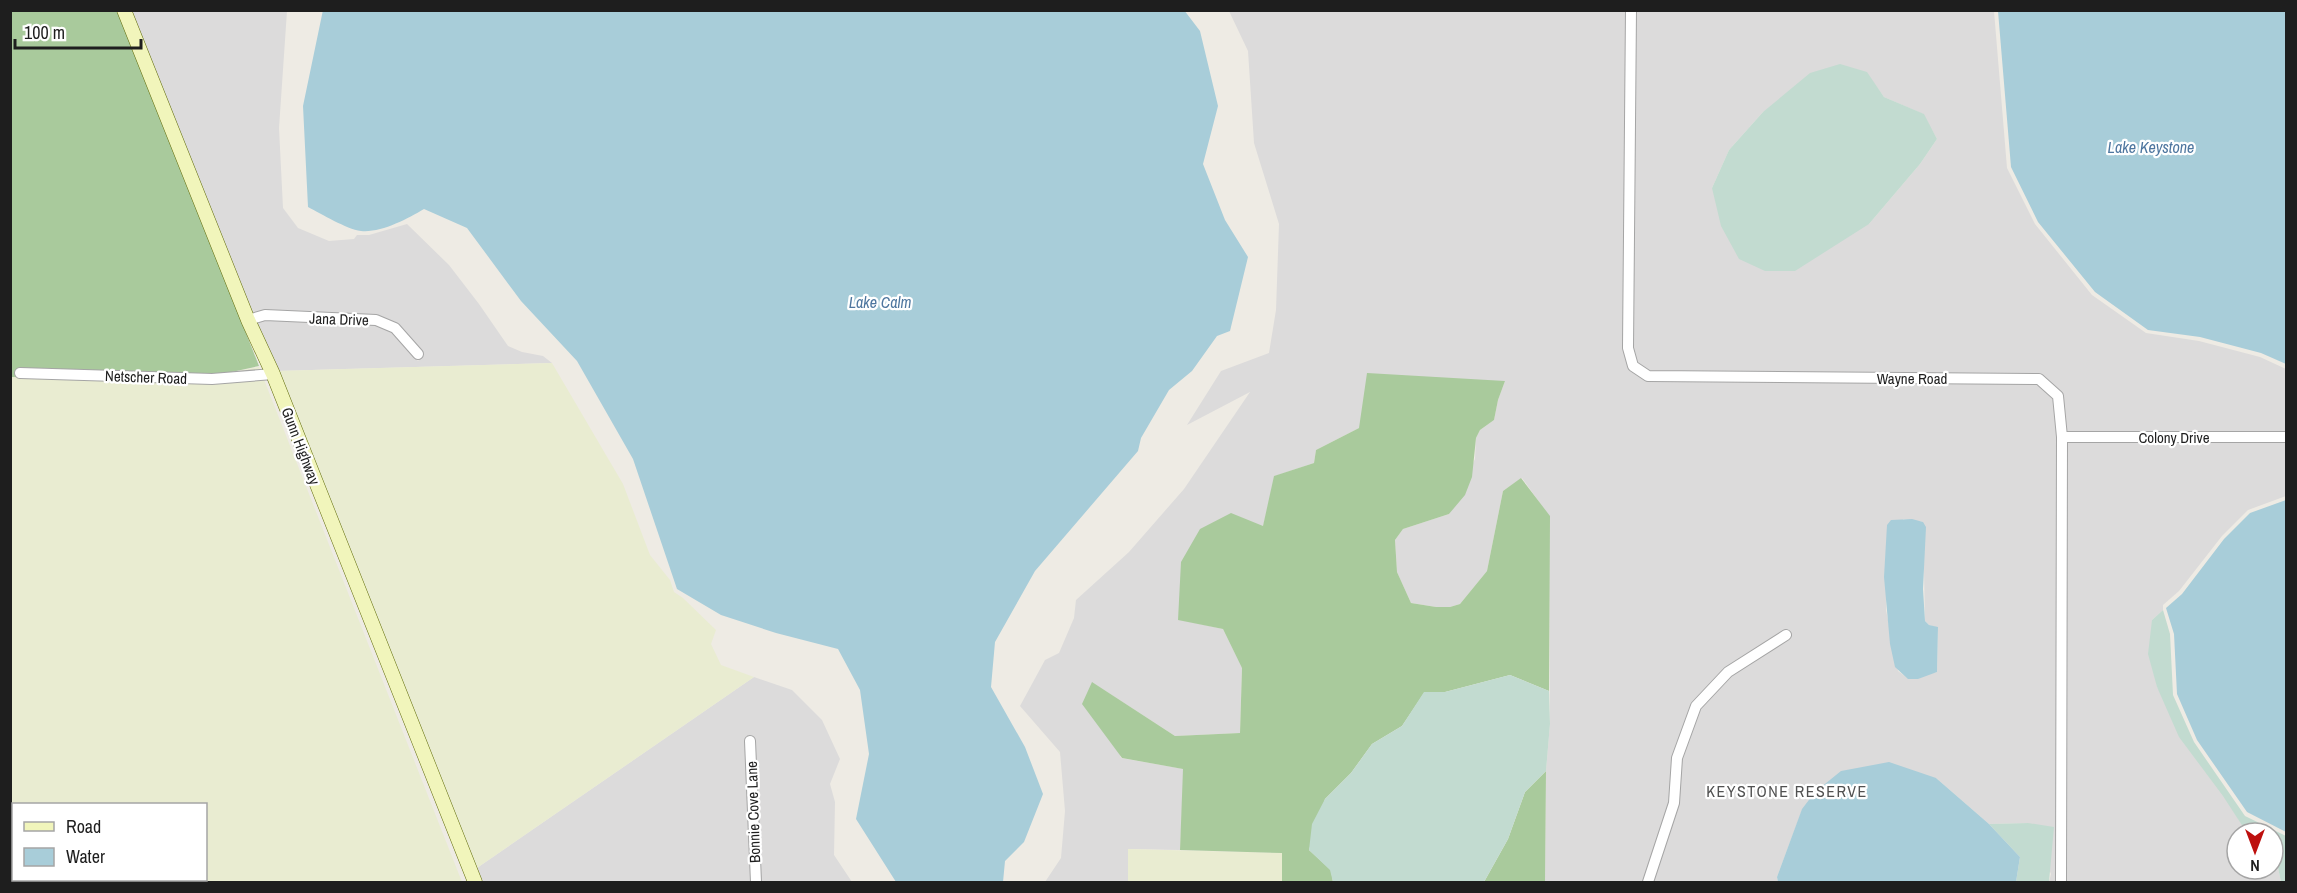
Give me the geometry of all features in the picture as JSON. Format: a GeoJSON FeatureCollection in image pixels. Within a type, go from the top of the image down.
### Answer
{"type":"FeatureCollection","features":[{"type":"Feature","properties":{"kind":"main road","name":"Gunn Highway"},"geometry":{"type":"LineString","coordinates":[[124,10],[248,320],[273,374],[475,882]]}},
{"type":"Feature","properties":{"kind":"street","name":"Wayne Road"},"geometry":{"type":"LineString","coordinates":[[1631,10],[1628,348],[1633,366],[1648,376],[2039,379],[2058,396],[2062,437],[2061,882]]}},
{"type":"Feature","properties":{"kind":"street","name":"Jana Drive"},"geometry":{"type":"LineString","coordinates":[[248,320],[265,315],[376,320],[395,328],[418,354]]}},
{"type":"Feature","properties":{"kind":"street","name":"Netscher Road"},"geometry":{"type":"LineString","coordinates":[[20,373],[212,379],[273,374]]}},
{"type":"Feature","properties":{"kind":"street","name":"Colony Drive"},"geometry":{"type":"LineString","coordinates":[[2062,437],[2286,437]]}},
{"type":"Feature","properties":{"kind":"street"},"geometry":{"type":"LineString","coordinates":[[1648,882],[1674,804],[1677,758],[1696,706],[1728,672],[1786,635]]}},
{"type":"Feature","properties":{"kind":"street","name":"Bonnie Cove Lane"},"geometry":{"type":"LineString","coordinates":[[750,741],[756,882]]}},
{"type":"Feature","properties":{"kind":"shaded area"},"geometry":{"type":"Polygon","coordinates":[[[129,11],[287,11],[279,128],[283,208],[298,228],[329,241],[354,239],[357,235],[369,235],[407,224],[449,265],[508,346],[522,352],[543,356],[552,363],[276,371],[254,323],[265,320],[375,325],[393,332],[418,361],[424,354],[398,324],[377,316],[265,310],[251,314],[129,11]]]}},
{"type":"Feature","properties":{"kind":"shaded area"},"geometry":{"type":"Polygon","coordinates":[[[1229,11],[1627,11],[1631,371],[2038,384],[2054,399],[2057,438],[2057,882],[2049,882],[2051,874],[2028,823],[1989,824],[1936,778],[1802,810],[1777,877],[1778,882],[1545,882],[1546,771],[1550,724],[1549,516],[1522,478],[1503,491],[1487,571],[1460,604],[1436,607],[1411,603],[1397,572],[1395,540],[1403,529],[1449,514],[1475,459],[1476,438],[1480,430],[1494,420],[1505,381],[1359,428],[1316,450],[1314,463],[1275,476],[1263,527],[1178,619],[1223,629],[1242,667],[1240,733],[1175,736],[1093,683],[1121,758],[1184,769],[1180,850],[1128,849],[1128,882],[1045,882],[1061,858],[1065,811],[1060,752],[1020,706],[1045,660],[1059,653],[1074,618],[1076,600],[1129,552],[1184,489],[1250,392],[1187,425],[1221,371],[1269,353],[1276,310],[1279,224],[1254,143],[1248,51],[1229,11]],[[1903,519],[1886,598],[1886,610],[1898,671],[1909,679],[1937,672],[1938,628],[1925,621],[1923,522],[1903,519]]]}},
{"type":"Feature","properties":{"kind":"shaded area"},"geometry":{"type":"Polygon","coordinates":[[[1636,11],[1994,11],[2007,168],[2035,224],[2092,295],[2146,333],[2199,341],[2260,357],[2286,369],[2286,432],[2066,432],[2062,395],[2042,375],[1649,371],[1637,363],[1632,348],[1636,11]],[[1866,72],[1763,112],[1729,150],[1712,188],[1869,224],[1920,164],[1937,139],[1923,114],[1884,97],[1866,72]]]}},
{"type":"Feature","properties":{"kind":"shaded area"},"geometry":{"type":"Polygon","coordinates":[[[2066,442],[2286,442],[2286,496],[2248,510],[2222,536],[2179,591],[2163,605],[2163,610],[2152,620],[2157,687],[2240,821],[2225,821],[2225,881],[2281,882],[2066,882],[2066,442]]]}},
{"type":"Feature","properties":{"kind":"shaded area"},"geometry":{"type":"Polygon","coordinates":[[[754,677],[792,690],[822,720],[840,759],[830,784],[835,802],[834,855],[852,882],[760,882],[754,736],[746,736],[751,882],[479,882],[474,870],[754,677]]]}},
{"type":"Feature","properties":{"kind":"green space"},"geometry":{"type":"Polygon","coordinates":[[[11,11],[119,11],[259,366],[194,380],[11,377],[11,11]]]}},
{"type":"Feature","properties":{"kind":"green space"},"geometry":{"type":"Polygon","coordinates":[[[1840,64],[1867,72],[1884,97],[1924,114],[1937,139],[1920,164],[1869,224],[1795,271],[1765,271],[1739,259],[1721,226],[1712,188],[1729,150],[1763,112],[1810,73],[1840,64]]]}},
{"type":"Feature","properties":{"kind":"green space"},"geometry":{"type":"Polygon","coordinates":[[[552,363],[623,484],[650,555],[670,580],[674,592],[716,630],[711,644],[721,665],[754,677],[474,870],[276,371],[552,363]]]}},
{"type":"Feature","properties":{"kind":"green space"},"geometry":{"type":"Polygon","coordinates":[[[259,367],[462,882],[11,882],[11,377],[194,380],[259,367]]]}},
{"type":"Feature","properties":{"kind":"green space"},"geometry":{"type":"Polygon","coordinates":[[[1367,373],[1505,381],[1494,420],[1480,430],[1476,438],[1472,477],[1465,495],[1449,514],[1403,529],[1395,540],[1397,572],[1411,603],[1436,607],[1460,604],[1487,571],[1503,491],[1521,478],[1550,516],[1549,691],[1510,675],[1445,692],[1424,693],[1402,726],[1372,744],[1351,773],[1325,799],[1309,850],[1331,870],[1333,882],[1282,882],[1282,853],[1180,850],[1183,769],[1122,758],[1082,704],[1092,682],[1175,736],[1240,733],[1242,668],[1223,629],[1178,620],[1181,562],[1200,529],[1231,513],[1263,526],[1274,476],[1314,463],[1316,450],[1359,428],[1367,373]]]}},
{"type":"Feature","properties":{"kind":"green space"},"geometry":{"type":"Polygon","coordinates":[[[2163,610],[2170,634],[2173,695],[2194,742],[2245,816],[2255,821],[2239,821],[2179,737],[2157,687],[2148,654],[2152,620],[2163,610]]]}},
{"type":"Feature","properties":{"kind":"green space"},"geometry":{"type":"Polygon","coordinates":[[[1510,675],[1549,691],[1550,724],[1546,771],[1525,792],[1508,839],[1484,882],[1333,882],[1330,870],[1309,850],[1312,824],[1325,799],[1351,773],[1372,744],[1402,726],[1424,692],[1445,692],[1510,675]]]}},
{"type":"Feature","properties":{"kind":"green space"},"geometry":{"type":"Polygon","coordinates":[[[1546,771],[1545,882],[1484,882],[1508,839],[1525,792],[1546,771]]]}},
{"type":"Feature","properties":{"kind":"green space"},"geometry":{"type":"Polygon","coordinates":[[[2028,823],[2054,827],[2049,882],[2016,882],[2020,857],[1989,824],[2028,823]]]}},
{"type":"Feature","properties":{"kind":"green space"},"geometry":{"type":"Polygon","coordinates":[[[2285,836],[2286,882],[2281,882],[2285,881],[2285,836]]]}},
{"type":"Feature","properties":{"kind":"green space"},"geometry":{"type":"Polygon","coordinates":[[[1128,849],[1282,853],[1282,882],[1128,882],[1128,849]]]}},
{"type":"Feature","properties":{"kind":"water","name":"Lake Calm"},"geometry":{"type":"Polygon","coordinates":[[[323,10],[1184,10],[1200,31],[1218,106],[1203,164],[1225,220],[1248,257],[1230,331],[1217,336],[1192,371],[1169,390],[1141,438],[1138,451],[1035,571],[995,642],[991,687],[1025,747],[1043,794],[1024,842],[1005,861],[1003,882],[896,882],[856,819],[869,754],[860,690],[838,649],[776,633],[721,615],[677,589],[633,459],[577,361],[521,301],[467,228],[424,209],[385,228],[361,231],[341,224],[308,207],[303,106],[323,10]]]}},
{"type":"Feature","properties":{"kind":"water","name":"Lake Keystone"},"geometry":{"type":"Polygon","coordinates":[[[1998,11],[2286,11],[2286,364],[2261,353],[2200,337],[2148,330],[2095,292],[2038,222],[2011,167],[1998,11]]]}},
{"type":"Feature","properties":{"kind":"water"},"geometry":{"type":"Polygon","coordinates":[[[2286,500],[2286,832],[2285,821],[2265,821],[2247,812],[2197,740],[2177,694],[2174,634],[2166,608],[2182,594],[2224,539],[2250,513],[2286,500]]]}},
{"type":"Feature","properties":{"kind":"water"},"geometry":{"type":"Polygon","coordinates":[[[1912,519],[1923,522],[1926,527],[1923,589],[1925,621],[1929,625],[1938,627],[1937,672],[1918,679],[1908,679],[1895,667],[1890,644],[1884,577],[1887,525],[1891,520],[1912,519]]]}},
{"type":"Feature","properties":{"kind":"water"},"geometry":{"type":"Polygon","coordinates":[[[1889,762],[1936,778],[1989,824],[2020,857],[2016,882],[1778,882],[1777,877],[1802,809],[1815,792],[1841,771],[1889,762]]]}},
{"type":"Feature","properties":{"kind":"district","name":"KEYSTONE RESERVE"},"geometry":{"type":"Point","coordinates":[1787,791]}}]}
